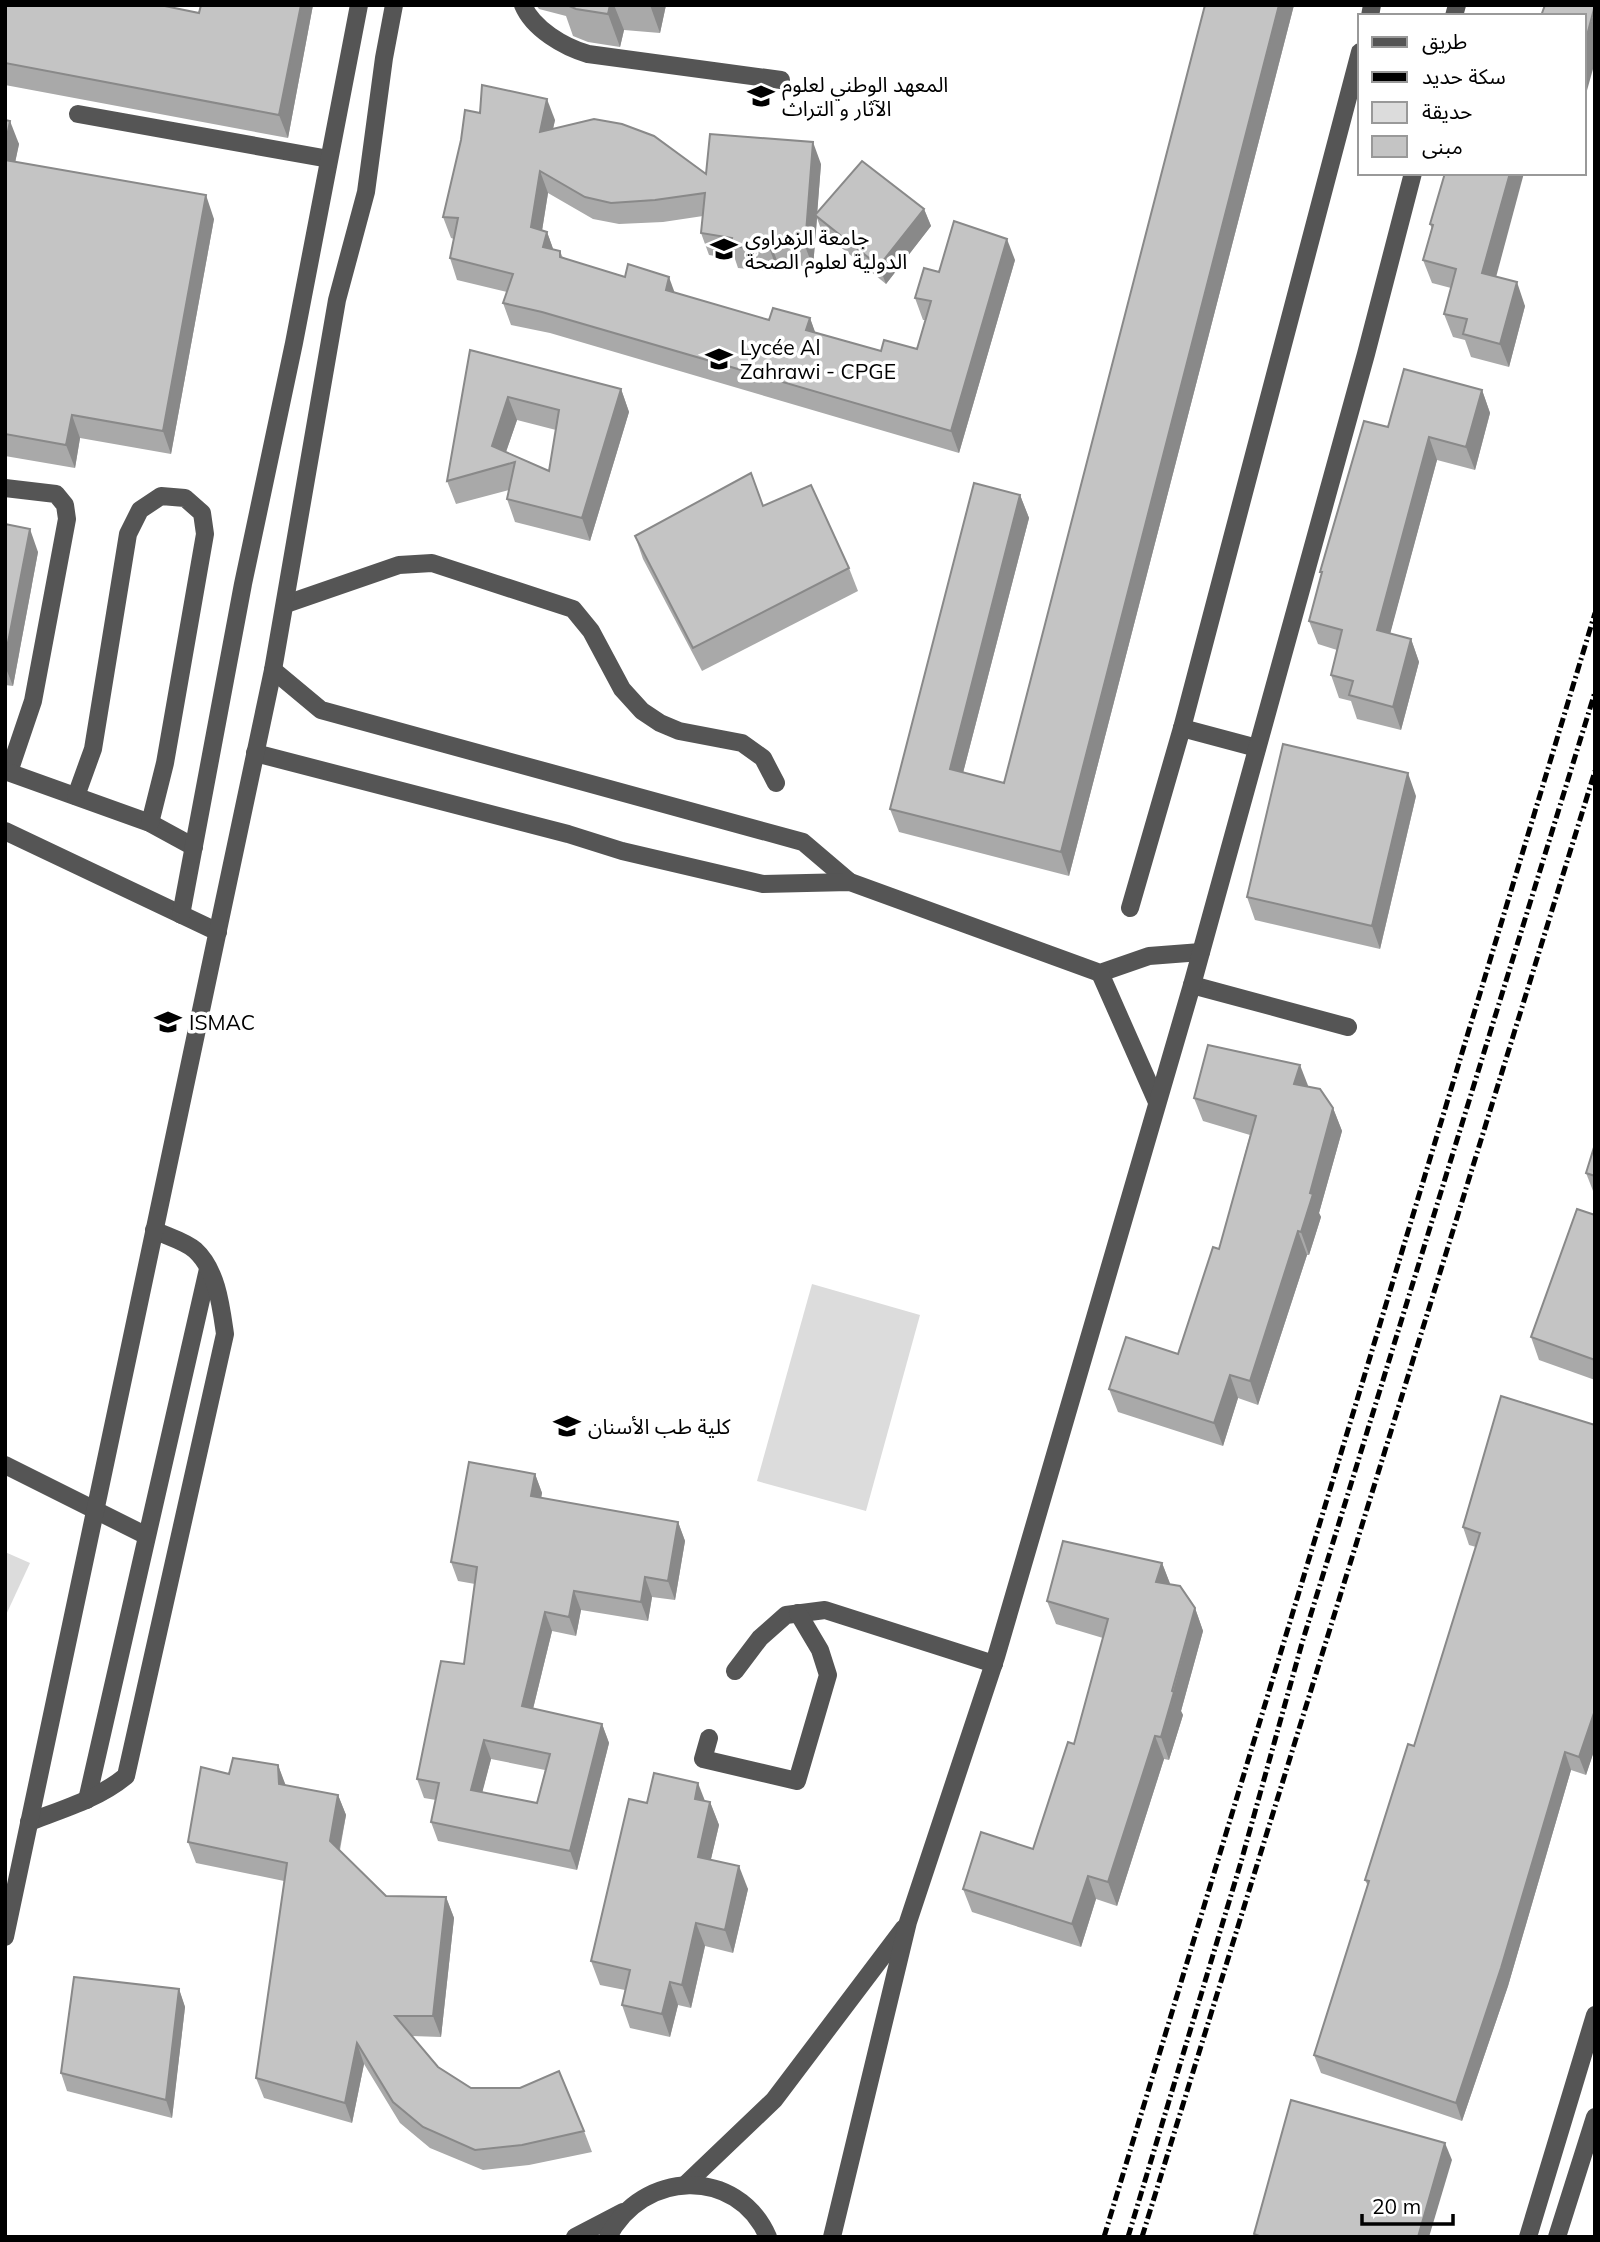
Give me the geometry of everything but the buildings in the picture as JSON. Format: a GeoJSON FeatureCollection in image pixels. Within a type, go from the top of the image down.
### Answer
{"type":"FeatureCollection","features":[{"type":"Feature","properties":{"kind":"street"},"geometry":{"type":"LineString","coordinates":[[181,915],[243,584],[294,342],[359,5]]}},
{"type":"Feature","properties":{"kind":"street"},"geometry":{"type":"LineString","coordinates":[[5,1937],[274,670],[339,291],[366,192],[394,5]]}},
{"type":"Feature","properties":{"kind":"street"},"geometry":{"type":"LineString","coordinates":[[523,5],[533,22],[570,48],[587,54],[781,80]]}},
{"type":"Feature","properties":{"kind":"street"},"geometry":{"type":"LineString","coordinates":[[1130,908],[1182,728],[1358,60]]}},
{"type":"Feature","properties":{"kind":"street"},"geometry":{"type":"LineString","coordinates":[[78,114],[329,159]]}},
{"type":"Feature","properties":{"kind":"street"},"geometry":{"type":"LineString","coordinates":[[832,2237],[908,1922],[994,1664],[1192,985],[1366,354],[1412,175]]}},
{"type":"Feature","properties":{"kind":"street"},"geometry":{"type":"LineString","coordinates":[[5,488],[55,494],[65,505],[67,519],[33,701],[7,771],[150,823],[194,847]]}},
{"type":"Feature","properties":{"kind":"street"},"geometry":{"type":"LineString","coordinates":[[76,796],[93,749],[128,534],[139,510],[160,496],[186,498],[202,513],[205,534],[165,763],[150,823]]}},
{"type":"Feature","properties":{"kind":"street"},"geometry":{"type":"LineString","coordinates":[[286,604],[399,565],[432,563],[573,608],[591,631],[622,689],[642,711],[679,731],[742,743],[763,758],[776,783]]}},
{"type":"Feature","properties":{"kind":"street"},"geometry":{"type":"LineString","coordinates":[[274,670],[321,710],[803,842],[849,882],[1100,973],[1149,957],[1201,952]]}},
{"type":"Feature","properties":{"kind":"street"},"geometry":{"type":"LineString","coordinates":[[1182,728],[1257,748]]}},
{"type":"Feature","properties":{"kind":"street"},"geometry":{"type":"LineString","coordinates":[[255,752],[622,850],[763,884],[849,882]]}},
{"type":"Feature","properties":{"kind":"street"},"geometry":{"type":"LineString","coordinates":[[5,831],[218,932]]}},
{"type":"Feature","properties":{"kind":"street"},"geometry":{"type":"LineString","coordinates":[[1100,973],[1157,1102]]}},
{"type":"Feature","properties":{"kind":"street"},"geometry":{"type":"LineString","coordinates":[[1192,985],[1348,1027]]}},
{"type":"Feature","properties":{"kind":"street"},"geometry":{"type":"LineString","coordinates":[[29,1822],[86,1800],[111,1788],[126,1776],[225,1334],[219,1294],[208,1269],[194,1250],[154,1230]]}},
{"type":"Feature","properties":{"kind":"street"},"geometry":{"type":"LineString","coordinates":[[86,1800],[208,1269]]}},
{"type":"Feature","properties":{"kind":"street"},"geometry":{"type":"LineString","coordinates":[[5,1465],[145,1535]]}},
{"type":"Feature","properties":{"kind":"street"},"geometry":{"type":"LineString","coordinates":[[735,1671],[760,1638],[786,1615],[825,1610],[994,1664]]}},
{"type":"Feature","properties":{"kind":"street"},"geometry":{"type":"LineString","coordinates":[[709,1738],[703,1759],[797,1781],[828,1675],[820,1650],[798,1613]]}},
{"type":"Feature","properties":{"kind":"street"},"geometry":{"type":"LineString","coordinates":[[686,2184],[774,2100],[908,1922]]}},
{"type":"Feature","properties":{"kind":"street"},"geometry":{"type":"LineString","coordinates":[[1528,2237],[1595,2015]]}},
{"type":"Feature","properties":{"kind":"street"},"geometry":{"type":"LineString","coordinates":[[1557,2237],[1595,2117]]}},
{"type":"Feature","properties":{"kind":"street"},"geometry":{"type":"LineString","coordinates":[[575,2237],[626,2210],[653,2191],[686,2184],[715,2188],[741,2201],[762,2222],[768,2237]]}},
{"type":"Feature","properties":{"kind":"street"},"geometry":{"type":"LineString","coordinates":[[608,2237],[626,2210]]}},
{"type":"Feature","properties":{"kind":"green space"},"geometry":{"type":"Polygon","coordinates":[[[812,1284],[920,1315],[866,1511],[757,1481],[812,1284]]]}},
{"type":"Feature","properties":{"kind":"green space"},"geometry":{"type":"Polygon","coordinates":[[[5,1552],[30,1563],[5,1617],[5,1552]]]}},
{"type":"Feature","properties":{"kind":"railway"},"geometry":{"type":"LineString","coordinates":[[1104,2237],[1595,613]]}},
{"type":"Feature","properties":{"kind":"railway"},"geometry":{"type":"LineString","coordinates":[[1128,2237],[1241,1862],[1302,1643],[1595,692]]}},
{"type":"Feature","properties":{"kind":"railway"},"geometry":{"type":"LineString","coordinates":[[1142,2237],[1595,771]]}},
{"type":"Feature","properties":{"kind":"place","name":"المعهد الوطني لعلوم الآثار و التراث"},"geometry":{"type":"Point","coordinates":[761,96]}},
{"type":"Feature","properties":{"kind":"place","name":"جامعة الزهراوي الدولية لعلوم الصحة"},"geometry":{"type":"Point","coordinates":[724,249]}},
{"type":"Feature","properties":{"kind":"place","name":"Lycée Al Zahrawi - CPGE"},"geometry":{"type":"Point","coordinates":[719,359]}},
{"type":"Feature","properties":{"kind":"place","name":"ISMAC"},"geometry":{"type":"Point","coordinates":[168,1022]}},
{"type":"Feature","properties":{"kind":"place","name":"كلية طب الأسنان"},"geometry":{"type":"Point","coordinates":[567,1426]}}]}
